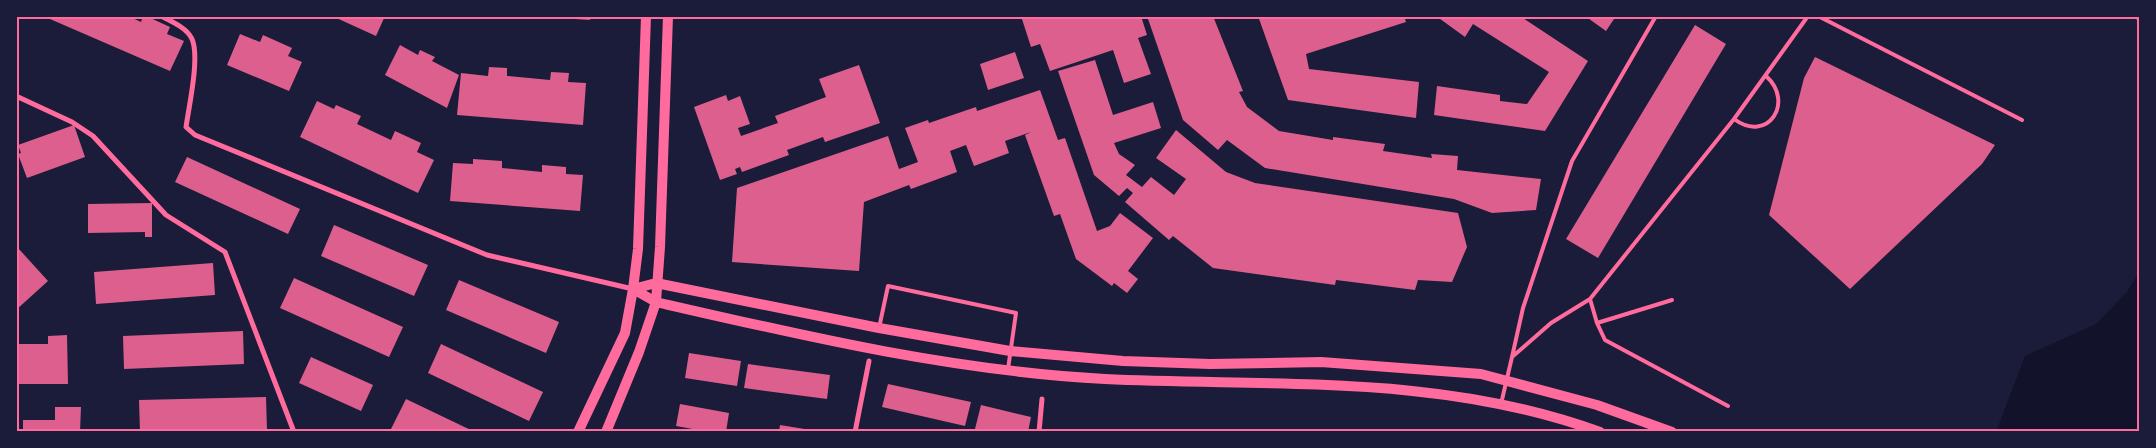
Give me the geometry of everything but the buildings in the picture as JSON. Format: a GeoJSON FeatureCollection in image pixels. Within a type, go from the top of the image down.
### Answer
{"type":"FeatureCollection","features":[{"type":"Feature","properties":{"kind":"main road"},"geometry":{"type":"LineString","coordinates":[[578,432],[625,333],[633,289],[638,249],[646,16]]}},
{"type":"Feature","properties":{"kind":"main road"},"geometry":{"type":"LineString","coordinates":[[606,432],[640,352],[656,302],[660,247],[668,16]]}},
{"type":"Feature","properties":{"kind":"main road"},"geometry":{"type":"LineString","coordinates":[[633,289],[656,283],[879,328],[1010,350],[1123,361],[1210,364],[1340,363],[1472,373],[1507,380],[1626,414],[1672,432]]}},
{"type":"Feature","properties":{"kind":"main road"},"geometry":{"type":"LineString","coordinates":[[633,289],[656,302],[872,350],[1007,371],[1105,379],[1353,385],[1410,390],[1501,404],[1566,420],[1600,432]]}},
{"type":"Feature","properties":{"kind":"street"},"geometry":{"type":"LineString","coordinates":[[161,16],[178,25],[192,39],[195,66],[186,127],[195,135],[488,255],[633,289]]}},
{"type":"Feature","properties":{"kind":"street"},"geometry":{"type":"LineString","coordinates":[[16,96],[72,122],[93,136],[166,215],[226,252],[294,432]]}},
{"type":"Feature","properties":{"kind":"street"},"geometry":{"type":"LineString","coordinates":[[855,432],[869,361]]}},
{"type":"Feature","properties":{"kind":"street"},"geometry":{"type":"LineString","coordinates":[[1040,432],[1042,400]]}},
{"type":"Feature","properties":{"kind":"lane"},"geometry":{"type":"LineString","coordinates":[[1501,404],[1524,308],[1572,161],[1656,16]]}},
{"type":"Feature","properties":{"kind":"lane"},"geometry":{"type":"LineString","coordinates":[[1512,357],[1551,324],[1590,299],[1734,119],[1808,16]]}},
{"type":"Feature","properties":{"kind":"lane"},"geometry":{"type":"LineString","coordinates":[[1818,16],[2022,120]]}},
{"type":"Feature","properties":{"kind":"lane"},"geometry":{"type":"LineString","coordinates":[[2134,16],[2140,19]]}},
{"type":"Feature","properties":{"kind":"lane"},"geometry":{"type":"LineString","coordinates":[[1734,119],[1748,126],[1756,127],[1770,122],[1776,114],[1778,98],[1773,82],[1766,76]]}},
{"type":"Feature","properties":{"kind":"lane"},"geometry":{"type":"LineString","coordinates":[[879,328],[888,286],[1016,313],[1007,371]]}},
{"type":"Feature","properties":{"kind":"lane"},"geometry":{"type":"LineString","coordinates":[[1590,299],[1597,324],[1605,340],[1728,406]]}},
{"type":"Feature","properties":{"kind":"lane"},"geometry":{"type":"LineString","coordinates":[[1597,324],[1672,300]]}},
{"type":"Feature","properties":{"kind":"shaded area"},"geometry":{"type":"Polygon","coordinates":[[[2140,270],[2140,432],[1996,432],[2025,356],[2096,324],[2127,292],[2140,270]]]}}]}
